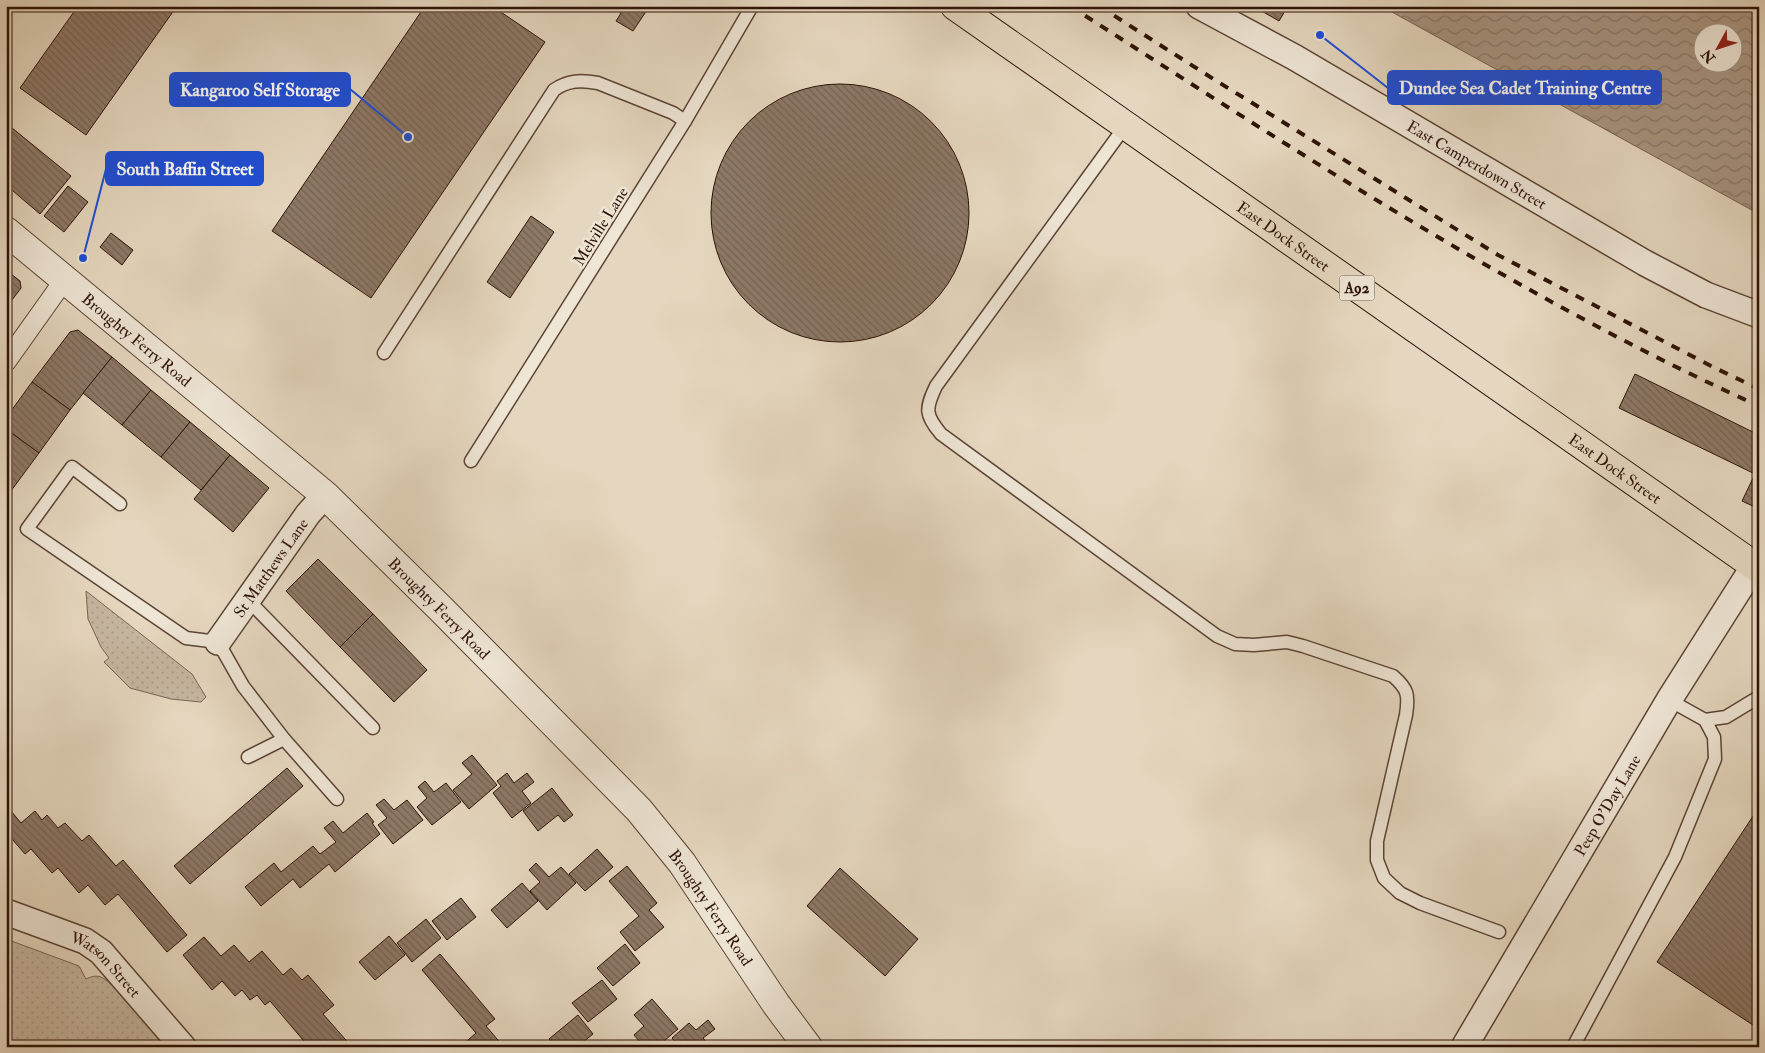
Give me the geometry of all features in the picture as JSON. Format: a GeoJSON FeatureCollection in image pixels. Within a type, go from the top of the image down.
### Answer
{"type":"FeatureCollection","features":[{"type":"Feature","properties":{"kind":"highway","name":"East Dock Street"},"geometry":{"type":"LineString","coordinates":[[955,6],[1756,567]]}},
{"type":"Feature","properties":{"kind":"street","name":"East Camperdown Street"},"geometry":{"type":"LineString","coordinates":[[1199,6],[1294,57],[1644,263],[1706,294],[1759,315]]}},
{"type":"Feature","properties":{"kind":"street","name":"Broughty Ferry Road"},"geometry":{"type":"LineString","coordinates":[[6,231],[325,495],[448,616],[639,810],[682,863],[776,1004],[808,1047]]}},
{"type":"Feature","properties":{"kind":"street"},"geometry":{"type":"LineString","coordinates":[[6,362],[66,279]]}},
{"type":"Feature","properties":{"kind":"street","name":"St Matthews Lane"},"geometry":{"type":"LineString","coordinates":[[218,642],[308,514],[325,495]]}},
{"type":"Feature","properties":{"kind":"street","name":"Peep O'Day Lane"},"geometry":{"type":"LineString","coordinates":[[1464,1047],[1669,700],[1756,567]]}},
{"type":"Feature","properties":{"kind":"street","name":"Watson Street"},"geometry":{"type":"LineString","coordinates":[[6,912],[85,941],[101,952],[183,1047]]}},
{"type":"Feature","properties":{"kind":"lane","name":"Melville Lane"},"geometry":{"type":"LineString","coordinates":[[471,461],[686,121],[752,6]]}},
{"type":"Feature","properties":{"kind":"lane"},"geometry":{"type":"LineString","coordinates":[[384,353],[554,90],[562,84],[586,80],[673,113],[686,121]]}},
{"type":"Feature","properties":{"kind":"lane"},"geometry":{"type":"LineString","coordinates":[[1126,125],[936,386],[928,402],[930,420],[941,434],[1217,636],[1235,644],[1254,646],[1287,642],[1358,663],[1393,676],[1403,685],[1408,698],[1378,841],[1377,860],[1384,878],[1400,893],[1420,903],[1499,932]]}},
{"type":"Feature","properties":{"kind":"lane"},"geometry":{"type":"LineString","coordinates":[[120,504],[72,467],[27,528],[186,638],[218,642],[243,686],[284,739],[337,798]]}},
{"type":"Feature","properties":{"kind":"lane"},"geometry":{"type":"LineString","coordinates":[[248,600],[373,728]]}},
{"type":"Feature","properties":{"kind":"lane"},"geometry":{"type":"LineString","coordinates":[[1705,720],[1726,717],[1759,697]]}},
{"type":"Feature","properties":{"kind":"lane"},"geometry":{"type":"LineString","coordinates":[[1573,1047],[1675,857],[1715,760],[1714,737],[1705,720],[1669,700]]}},
{"type":"Feature","properties":{"kind":"lane"},"geometry":{"type":"LineString","coordinates":[[248,757],[284,739]]}},
{"type":"Feature","properties":{"kind":"shaded area"},"geometry":{"type":"Polygon","coordinates":[[[86,591],[192,674],[206,697],[201,702],[171,699],[130,688],[104,662],[109,658],[101,647],[88,619],[86,591]]]}},
{"type":"Feature","properties":{"kind":"shaded area"},"geometry":{"type":"Polygon","coordinates":[[[6,939],[79,966],[86,979],[97,976],[107,981],[125,998],[166,1047],[6,1047],[6,1041],[10,1033],[6,1029],[6,939]]]}},
{"type":"Feature","properties":{"kind":"water"},"geometry":{"type":"Polygon","coordinates":[[[1381,6],[1759,6],[1759,214],[1381,6]]]}},
{"type":"Feature","properties":{"kind":"building"},"geometry":{"type":"Polygon","coordinates":[[[78,6],[177,6],[86,135],[20,88],[78,6]]]}},
{"type":"Feature","properties":{"kind":"building"},"geometry":{"type":"Polygon","coordinates":[[[425,6],[492,6],[545,42],[371,298],[272,231],[425,6]]]}},
{"type":"Feature","properties":{"kind":"building"},"geometry":{"type":"Polygon","coordinates":[[[610,6],[649,7],[633,31],[616,21],[621,13],[610,6]]]}},
{"type":"Feature","properties":{"kind":"building"},"geometry":{"type":"Polygon","coordinates":[[[1253,6],[1288,6],[1279,21],[1253,6]]]}},
{"type":"Feature","properties":{"kind":"building"},"geometry":{"type":"Polygon","coordinates":[[[840,84],[865,87],[901,99],[922,113],[940,131],[954,152],[959,164],[966,188],[969,213],[966,238],[954,274],[940,295],[922,313],[901,327],[889,332],[865,339],[840,342],[815,339],[779,327],[758,313],[740,295],[726,274],[721,262],[714,238],[711,213],[714,188],[726,152],[740,131],[758,113],[779,99],[791,94],[815,87],[840,84]]]}},
{"type":"Feature","properties":{"kind":"building"},"geometry":{"type":"Polygon","coordinates":[[[6,123],[71,176],[40,214],[6,185],[6,123]]]}},
{"type":"Feature","properties":{"kind":"building"},"geometry":{"type":"Polygon","coordinates":[[[68,186],[88,202],[64,232],[44,216],[68,186]]]}},
{"type":"Feature","properties":{"kind":"building"},"geometry":{"type":"Polygon","coordinates":[[[531,216],[554,232],[510,298],[487,282],[531,216]]]}},
{"type":"Feature","properties":{"kind":"building"},"geometry":{"type":"Polygon","coordinates":[[[111,233],[133,250],[122,265],[100,247],[111,233]]]}},
{"type":"Feature","properties":{"kind":"building"},"geometry":{"type":"Polygon","coordinates":[[[6,270],[20,281],[21,288],[6,308],[6,270]]]}},
{"type":"Feature","properties":{"kind":"building"},"geometry":{"type":"Polygon","coordinates":[[[78,330],[112,357],[70,410],[32,382],[70,332],[78,330]]]}},
{"type":"Feature","properties":{"kind":"building"},"geometry":{"type":"Polygon","coordinates":[[[112,357],[151,390],[122,425],[83,393],[112,357]]]}},
{"type":"Feature","properties":{"kind":"building"},"geometry":{"type":"Polygon","coordinates":[[[1635,374],[1759,435],[1759,509],[1742,501],[1755,474],[1619,408],[1635,374]]]}},
{"type":"Feature","properties":{"kind":"building"},"geometry":{"type":"Polygon","coordinates":[[[32,382],[70,410],[39,453],[6,429],[6,418],[32,382]]]}},
{"type":"Feature","properties":{"kind":"building"},"geometry":{"type":"Polygon","coordinates":[[[151,390],[190,422],[161,457],[122,425],[151,390]]]}},
{"type":"Feature","properties":{"kind":"building"},"geometry":{"type":"Polygon","coordinates":[[[190,422],[230,455],[201,490],[161,457],[190,422]]]}},
{"type":"Feature","properties":{"kind":"building"},"geometry":{"type":"Polygon","coordinates":[[[6,429],[39,453],[8,495],[6,494],[6,429]]]}},
{"type":"Feature","properties":{"kind":"building"},"geometry":{"type":"Polygon","coordinates":[[[230,455],[269,488],[233,532],[194,499],[230,455]]]}},
{"type":"Feature","properties":{"kind":"building"},"geometry":{"type":"Polygon","coordinates":[[[318,559],[373,614],[340,647],[286,591],[318,559]]]}},
{"type":"Feature","properties":{"kind":"building"},"geometry":{"type":"Polygon","coordinates":[[[373,614],[427,670],[394,702],[340,647],[373,614]]]}},
{"type":"Feature","properties":{"kind":"building"},"geometry":{"type":"Polygon","coordinates":[[[472,755],[497,785],[469,809],[453,790],[472,774],[462,763],[472,755]]]}},
{"type":"Feature","properties":{"kind":"building"},"geometry":{"type":"Polygon","coordinates":[[[287,768],[303,786],[190,884],[174,866],[287,768]]]}},
{"type":"Feature","properties":{"kind":"building"},"geometry":{"type":"Polygon","coordinates":[[[507,773],[514,783],[527,773],[534,782],[522,791],[531,803],[512,818],[493,793],[501,786],[497,781],[507,773]]]}},
{"type":"Feature","properties":{"kind":"building"},"geometry":{"type":"Polygon","coordinates":[[[425,781],[434,792],[446,783],[461,802],[432,825],[417,807],[427,798],[418,787],[425,781]]]}},
{"type":"Feature","properties":{"kind":"building"},"geometry":{"type":"Polygon","coordinates":[[[552,788],[573,815],[564,822],[558,815],[538,831],[523,811],[552,788]]]}},
{"type":"Feature","properties":{"kind":"building"},"geometry":{"type":"Polygon","coordinates":[[[384,799],[394,810],[407,800],[423,820],[393,844],[378,825],[387,818],[376,805],[384,799]]]}},
{"type":"Feature","properties":{"kind":"building"},"geometry":{"type":"Polygon","coordinates":[[[6,805],[21,823],[35,811],[42,820],[47,815],[58,828],[65,823],[82,841],[89,835],[116,866],[123,860],[187,935],[167,952],[118,894],[105,905],[88,885],[79,893],[58,868],[52,873],[31,849],[25,854],[12,839],[6,844],[6,805]]]}},
{"type":"Feature","properties":{"kind":"building"},"geometry":{"type":"Polygon","coordinates":[[[1759,807],[1759,1029],[1657,962],[1759,807]]]}},
{"type":"Feature","properties":{"kind":"building"},"geometry":{"type":"Polygon","coordinates":[[[367,813],[380,834],[335,872],[329,864],[300,888],[293,879],[261,906],[245,887],[274,863],[281,872],[313,846],[320,854],[336,842],[324,828],[333,821],[343,833],[367,813]]]}},
{"type":"Feature","properties":{"kind":"building"},"geometry":{"type":"Polygon","coordinates":[[[597,849],[613,867],[585,891],[569,874],[597,849]]]}},
{"type":"Feature","properties":{"kind":"building"},"geometry":{"type":"Polygon","coordinates":[[[536,863],[549,877],[561,867],[576,883],[547,910],[530,891],[540,882],[529,870],[536,863]]]}},
{"type":"Feature","properties":{"kind":"building"},"geometry":{"type":"Polygon","coordinates":[[[627,866],[657,903],[649,910],[664,927],[635,951],[620,932],[639,916],[609,881],[627,866]]]}},
{"type":"Feature","properties":{"kind":"building"},"geometry":{"type":"Polygon","coordinates":[[[840,868],[918,939],[885,976],[807,906],[840,868]]]}},
{"type":"Feature","properties":{"kind":"building"},"geometry":{"type":"Polygon","coordinates":[[[522,883],[538,901],[507,928],[491,910],[522,883]]]}},
{"type":"Feature","properties":{"kind":"building"},"geometry":{"type":"Polygon","coordinates":[[[461,898],[476,917],[447,940],[432,921],[461,898]]]}},
{"type":"Feature","properties":{"kind":"building"},"geometry":{"type":"Polygon","coordinates":[[[426,919],[441,938],[412,962],[397,943],[426,919]]]}},
{"type":"Feature","properties":{"kind":"building"},"geometry":{"type":"Polygon","coordinates":[[[389,936],[405,955],[375,980],[359,962],[389,936]]]}},
{"type":"Feature","properties":{"kind":"building"},"geometry":{"type":"Polygon","coordinates":[[[204,937],[221,956],[234,945],[249,962],[262,951],[283,975],[291,968],[302,980],[308,975],[334,1005],[323,1014],[352,1047],[309,1047],[270,1001],[265,1005],[257,995],[250,1000],[242,990],[235,996],[222,981],[212,990],[183,955],[204,937]]]}},
{"type":"Feature","properties":{"kind":"building"},"geometry":{"type":"Polygon","coordinates":[[[625,944],[640,963],[613,986],[597,968],[625,944]]]}},
{"type":"Feature","properties":{"kind":"building"},"geometry":{"type":"Polygon","coordinates":[[[440,954],[495,1019],[486,1026],[503,1046],[510,1041],[515,1047],[460,1047],[476,1033],[422,970],[440,954]]]}},
{"type":"Feature","properties":{"kind":"building"},"geometry":{"type":"Polygon","coordinates":[[[602,980],[617,999],[588,1022],[572,1003],[602,980]]]}},
{"type":"Feature","properties":{"kind":"building"},"geometry":{"type":"Polygon","coordinates":[[[652,999],[678,1029],[657,1047],[644,1047],[634,1035],[644,1026],[634,1015],[652,999]]]}},
{"type":"Feature","properties":{"kind":"building"},"geometry":{"type":"Polygon","coordinates":[[[578,1015],[593,1034],[577,1047],[555,1047],[549,1039],[578,1015]]]}},
{"type":"Feature","properties":{"kind":"building"},"geometry":{"type":"Polygon","coordinates":[[[708,1020],[715,1029],[703,1038],[711,1047],[679,1047],[672,1038],[689,1023],[696,1030],[708,1020]]]}},
{"type":"Feature","properties":{"kind":"railway"},"geometry":{"type":"LineString","coordinates":[[1070,6],[1322,167],[1493,269],[1581,318],[1759,406]]}},
{"type":"Feature","properties":{"kind":"railway"},"geometry":{"type":"LineString","coordinates":[[1099,6],[1498,255],[1759,389]]}},
{"type":"Feature","properties":{"kind":"place","name":"Dundee Sea Cadet Training Centre"},"geometry":{"type":"Point","coordinates":[1320,35]}},
{"type":"Feature","properties":{"kind":"place","name":"Kangaroo Self Storage"},"geometry":{"type":"Point","coordinates":[408,137]}},
{"type":"Feature","properties":{"kind":"place","name":"South Baffin Street"},"geometry":{"type":"Point","coordinates":[83,258]}}]}
